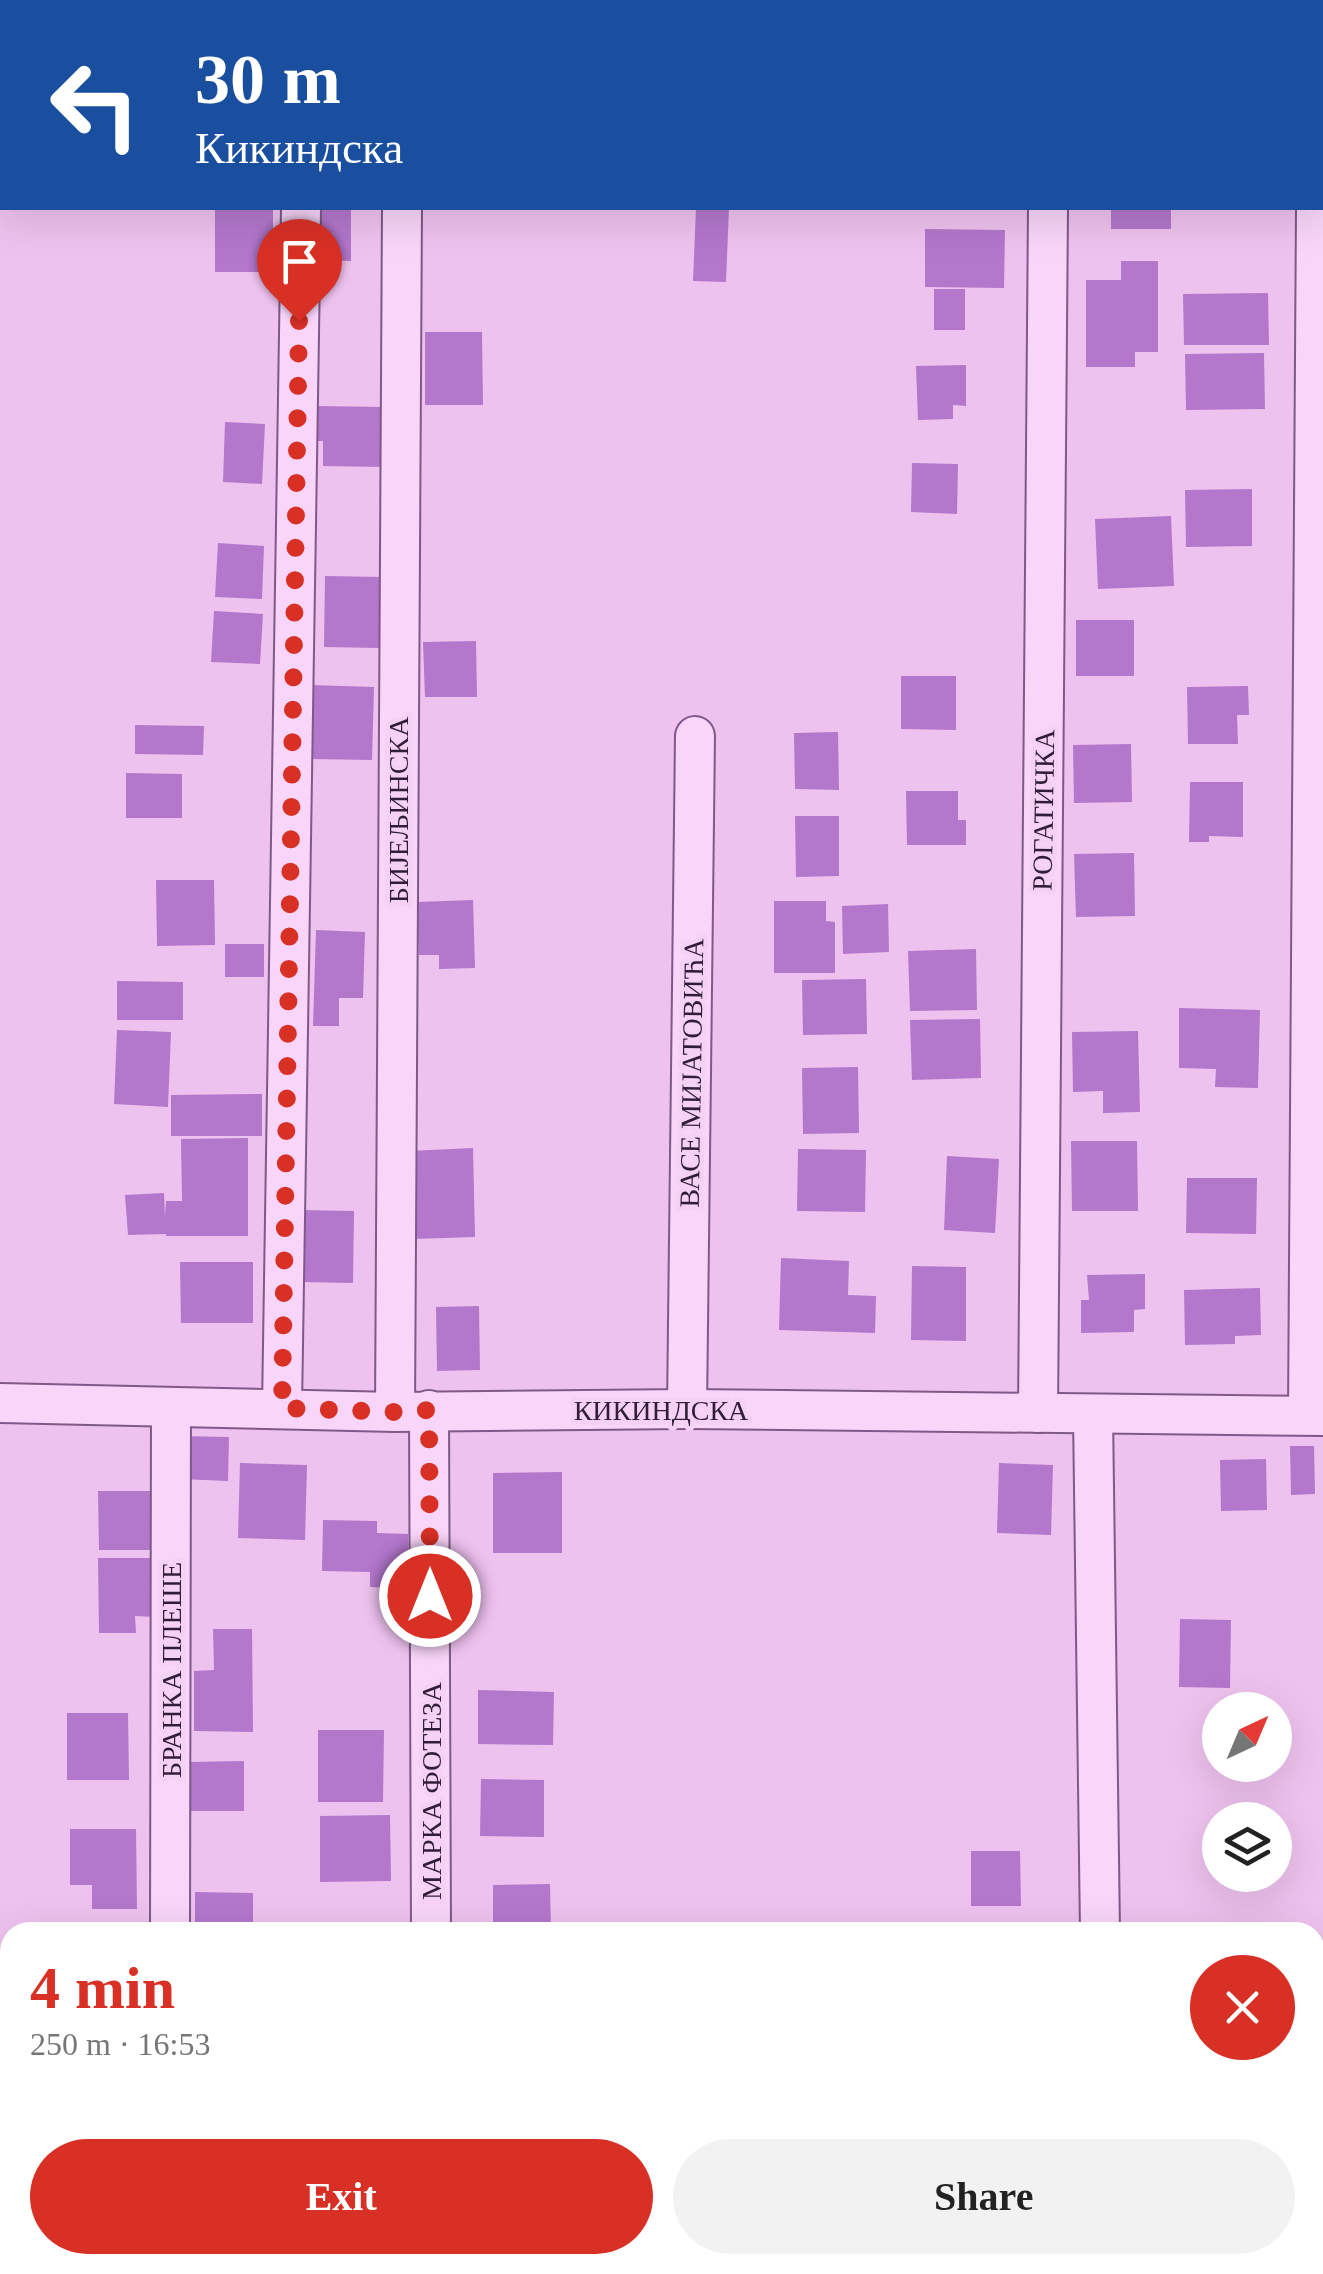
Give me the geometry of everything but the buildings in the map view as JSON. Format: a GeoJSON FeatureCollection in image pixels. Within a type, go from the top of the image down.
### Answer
{"type":"FeatureCollection","features":[{"type":"Feature","properties":{"kind":"street"},"geometry":{"type":"LineString","coordinates":[[282,1408],[301,210]]}},
{"type":"Feature","properties":{"kind":"street","name":"БИЈЕЉИНСКА"},"geometry":{"type":"LineString","coordinates":[[402,210],[412,1411]]}},
{"type":"Feature","properties":{"kind":"street","name":"РОГАТИЧКА"},"geometry":{"type":"LineString","coordinates":[[1038,1413],[1048,210]]}},
{"type":"Feature","properties":{"kind":"street"},"geometry":{"type":"LineString","coordinates":[[1315,1416],[1316,210]]}},
{"type":"Feature","properties":{"kind":"street","name":"ВАСЕ МИЈАТОВИЋА"},"geometry":{"type":"LineString","coordinates":[[688,1410],[695,736]]}},
{"type":"Feature","properties":{"kind":"street","name":"КИКИНДСКА"},"geometry":{"type":"LineString","coordinates":[[0,1403],[412,1411],[1315,1416]]}},
{"type":"Feature","properties":{"kind":"street","name":"БРАНКА ПЛЕШЕ"},"geometry":{"type":"LineString","coordinates":[[170,1922],[171,1406]]}},
{"type":"Feature","properties":{"kind":"street","name":"МАРКА ФОТЕЗА"},"geometry":{"type":"LineString","coordinates":[[412,1411],[431,1922]]}},
{"type":"Feature","properties":{"kind":"street"},"geometry":{"type":"LineString","coordinates":[[1093,1414],[1100,1922]]}},
{"type":"Feature","properties":{"kind":"route"},"geometry":{"type":"LineString","coordinates":[[299,321],[282,1408],[429,1410],[430,1596]]}}]}
